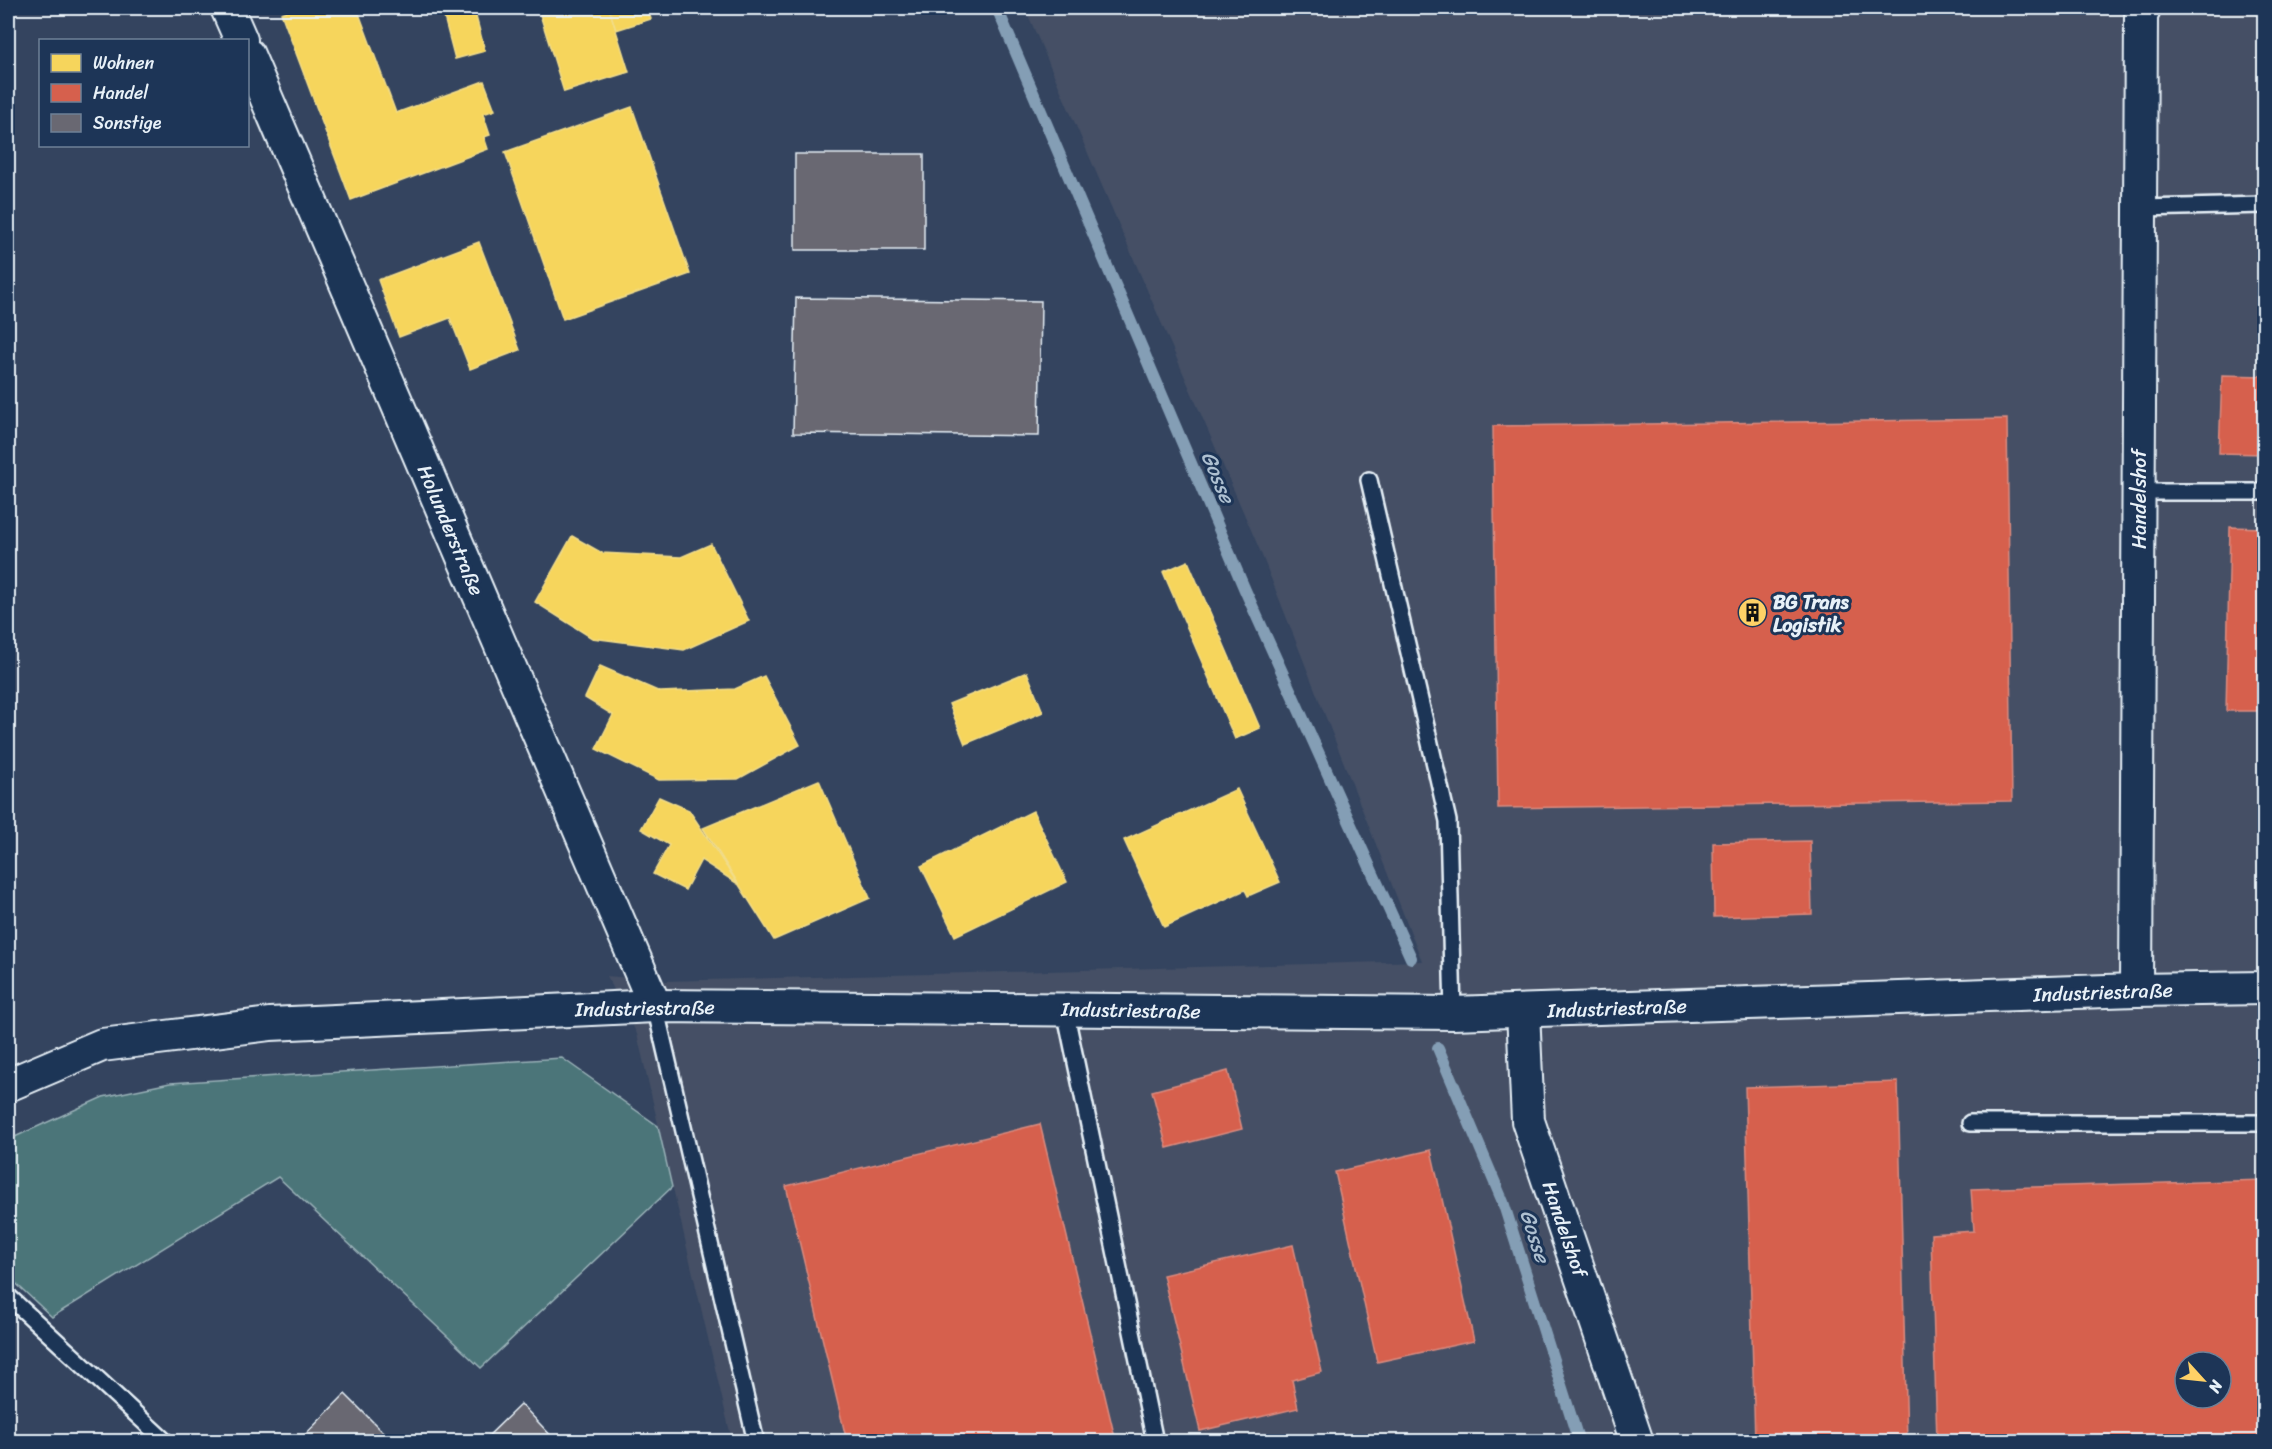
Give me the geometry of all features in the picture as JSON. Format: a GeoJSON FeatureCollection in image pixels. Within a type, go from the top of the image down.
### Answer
{"type":"FeatureCollection","features":[{"type":"Feature","properties":{"kind":"street"},"geometry":{"type":"LineString","coordinates":[[227,8],[241,39]]}},
{"type":"Feature","properties":{"kind":"street","name":"Handelshof"},"geometry":{"type":"LineString","coordinates":[[2136,990],[2141,17],[2144,8]]}},
{"type":"Feature","properties":{"kind":"street","name":"Holunderstraße"},"geometry":{"type":"LineString","coordinates":[[249,57],[655,1006]]}},
{"type":"Feature","properties":{"kind":"street","name":"Industriestraße"},"geometry":{"type":"LineString","coordinates":[[8,1085],[102,1045],[259,1026],[655,1006],[1453,1013],[2136,990],[2265,988]]}},
{"type":"Feature","properties":{"kind":"street","name":"Handelshof"},"geometry":{"type":"LineString","coordinates":[[1523,1011],[1528,1121],[1637,1442]]}},
{"type":"Feature","properties":{"kind":"lane"},"geometry":{"type":"LineString","coordinates":[[2140,207],[2265,205]]}},
{"type":"Feature","properties":{"kind":"lane"},"geometry":{"type":"LineString","coordinates":[[1369,480],[1448,821],[1453,1013]]}},
{"type":"Feature","properties":{"kind":"lane"},"geometry":{"type":"LineString","coordinates":[[2139,492],[2265,492]]}},
{"type":"Feature","properties":{"kind":"lane"},"geometry":{"type":"LineString","coordinates":[[655,1006],[756,1442]]}},
{"type":"Feature","properties":{"kind":"lane"},"geometry":{"type":"LineString","coordinates":[[1065,1010],[1155,1442]]}},
{"type":"Feature","properties":{"kind":"lane"},"geometry":{"type":"LineString","coordinates":[[1970,1123],[2265,1123]]}},
{"type":"Feature","properties":{"kind":"lane"},"geometry":{"type":"LineString","coordinates":[[8,1296],[166,1442]]}},
{"type":"Feature","properties":{"kind":"shaded area"},"geometry":{"type":"Polygon","coordinates":[[[1025,8],[2264,8],[2264,1441],[732,1441],[637,1034],[607,976],[664,981],[1422,961],[1261,553],[1025,8]]]}},
{"type":"Feature","properties":{"kind":"green space"},"geometry":{"type":"Polygon","coordinates":[[[562,1058],[658,1126],[672,1187],[481,1368],[278,1177],[52,1317],[8,1276],[8,1140],[103,1097],[170,1083],[562,1058]]]}},
{"type":"Feature","properties":{"kind":"building: Wohnen"},"geometry":{"type":"Polygon","coordinates":[[[297,8],[357,8],[396,113],[484,81],[495,110],[483,114],[490,135],[484,137],[488,149],[351,200],[281,13],[297,8]]]}},
{"type":"Feature","properties":{"kind":"building: Wohnen"},"geometry":{"type":"Polygon","coordinates":[[[538,8],[609,8],[629,72],[564,92],[538,8]]]}},
{"type":"Feature","properties":{"kind":"building: Wohnen"},"geometry":{"type":"Polygon","coordinates":[[[609,8],[647,8],[651,19],[616,30],[609,8]]]}},
{"type":"Feature","properties":{"kind":"building: Wohnen"},"geometry":{"type":"Polygon","coordinates":[[[474,9],[485,51],[455,59],[444,17],[474,9]]]}},
{"type":"Feature","properties":{"kind":"building: Wohnen"},"geometry":{"type":"Polygon","coordinates":[[[632,107],[690,274],[563,319],[505,152],[632,107]]]}},
{"type":"Feature","properties":{"kind":"building: Wohnen"},"geometry":{"type":"Polygon","coordinates":[[[479,242],[520,350],[470,369],[450,318],[399,337],[378,280],[479,242]]]}},
{"type":"Feature","properties":{"kind":"building: Wohnen"},"geometry":{"type":"Polygon","coordinates":[[[572,536],[602,553],[681,557],[711,544],[749,621],[684,650],[592,638],[535,602],[572,536]]]}},
{"type":"Feature","properties":{"kind":"building: Wohnen"},"geometry":{"type":"Polygon","coordinates":[[[1188,561],[1260,728],[1235,739],[1163,572],[1188,561]]]}},
{"type":"Feature","properties":{"kind":"building: Wohnen"},"geometry":{"type":"Polygon","coordinates":[[[600,666],[660,692],[735,689],[764,676],[800,745],[738,779],[659,780],[596,749],[613,715],[585,698],[600,666]]]}},
{"type":"Feature","properties":{"kind":"building: Wohnen"},"geometry":{"type":"Polygon","coordinates":[[[1027,672],[1043,712],[965,744],[949,704],[1027,672]]]}},
{"type":"Feature","properties":{"kind":"building: Wohnen"},"geometry":{"type":"Polygon","coordinates":[[[819,780],[870,898],[774,940],[703,828],[819,780]]]}},
{"type":"Feature","properties":{"kind":"building: Wohnen"},"geometry":{"type":"Polygon","coordinates":[[[1237,789],[1280,882],[1248,896],[1245,890],[1164,927],[1124,840],[1237,789]]]}},
{"type":"Feature","properties":{"kind":"building: Wohnen"},"geometry":{"type":"Polygon","coordinates":[[[659,797],[689,810],[738,884],[701,860],[685,890],[653,874],[669,845],[641,829],[659,797]]]}},
{"type":"Feature","properties":{"kind":"building: Wohnen"},"geometry":{"type":"Polygon","coordinates":[[[1033,811],[1067,882],[955,936],[921,866],[1033,811]]]}},
{"type":"Feature","properties":{"kind":"building: Handel"},"geometry":{"type":"Polygon","coordinates":[[[2222,375],[2264,376],[2264,454],[2219,453],[2222,375]]]}},
{"type":"Feature","properties":{"kind":"building: Handel","name":"BG Trans Logistik"},"geometry":{"type":"Polygon","coordinates":[[[2007,419],[2012,801],[1498,808],[1493,426],[2007,419]]]}},
{"type":"Feature","properties":{"kind":"building: Handel"},"geometry":{"type":"Polygon","coordinates":[[[2230,527],[2264,528],[2264,711],[2226,711],[2230,527]]]}},
{"type":"Feature","properties":{"kind":"building: Handel"},"geometry":{"type":"Polygon","coordinates":[[[1810,841],[1812,914],[1714,917],[1713,843],[1810,841]]]}},
{"type":"Feature","properties":{"kind":"building: Handel"},"geometry":{"type":"Polygon","coordinates":[[[1228,1071],[1242,1129],[1167,1148],[1152,1091],[1228,1071]]]}},
{"type":"Feature","properties":{"kind":"building: Handel"},"geometry":{"type":"Polygon","coordinates":[[[1898,1082],[1907,1442],[1755,1442],[1745,1087],[1898,1082]]]}},
{"type":"Feature","properties":{"kind":"building: Handel"},"geometry":{"type":"Polygon","coordinates":[[[1040,1124],[1116,1442],[847,1442],[786,1186],[1040,1124]]]}},
{"type":"Feature","properties":{"kind":"building: Handel"},"geometry":{"type":"Polygon","coordinates":[[[1431,1150],[1474,1341],[1377,1362],[1335,1172],[1431,1150]]]}},
{"type":"Feature","properties":{"kind":"building: Handel"},"geometry":{"type":"Polygon","coordinates":[[[2264,1180],[2264,1442],[1937,1442],[1931,1234],[1974,1231],[1971,1189],[2264,1180]]]}},
{"type":"Feature","properties":{"kind":"building: Handel"},"geometry":{"type":"Polygon","coordinates":[[[1293,1245],[1322,1372],[1292,1380],[1298,1408],[1200,1431],[1163,1275],[1293,1245]]]}},
{"type":"Feature","properties":{"kind":"building: Sonstige"},"geometry":{"type":"Polygon","coordinates":[[[795,154],[924,154],[924,250],[795,250],[795,154]]]}},
{"type":"Feature","properties":{"kind":"building: Sonstige"},"geometry":{"type":"Polygon","coordinates":[[[796,298],[1041,301],[1039,436],[793,433],[796,298]]]}},
{"type":"Feature","properties":{"kind":"building: Sonstige"},"geometry":{"type":"Polygon","coordinates":[[[345,1394],[393,1442],[298,1442],[345,1394]]]}},
{"type":"Feature","properties":{"kind":"building: Sonstige"},"geometry":{"type":"Polygon","coordinates":[[[521,1404],[557,1442],[482,1442],[521,1404]]]}},
{"type":"Feature","properties":{"kind":"waterway","name":"Gosse"},"geometry":{"type":"LineString","coordinates":[[997,8],[1245,590],[1411,958]]}},
{"type":"Feature","properties":{"kind":"waterway","name":"Gosse"},"geometry":{"type":"LineString","coordinates":[[1438,1048],[1503,1202],[1579,1442]]}},
{"type":"Feature","properties":{"kind":"place","name":"BG Trans Logistik"},"geometry":{"type":"Point","coordinates":[1752,613]}}]}
